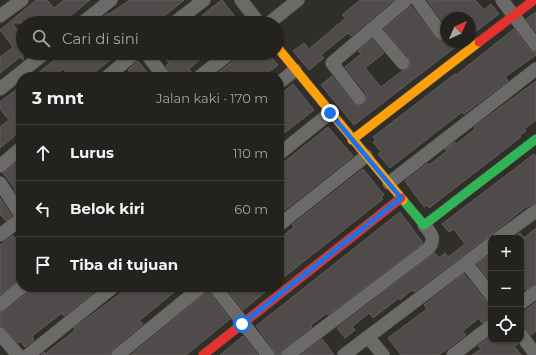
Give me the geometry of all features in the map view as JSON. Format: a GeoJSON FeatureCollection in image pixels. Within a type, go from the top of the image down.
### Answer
{"type":"FeatureCollection","features":[{"type":"Feature","properties":{"kind":"street"},"geometry":{"type":"LineString","coordinates":[[0,16],[22,0]]}},
{"type":"Feature","properties":{"kind":"street"},"geometry":{"type":"LineString","coordinates":[[183,16],[204,0]]}},
{"type":"Feature","properties":{"kind":"street"},"geometry":{"type":"LineString","coordinates":[[241,0],[253,16]]}},
{"type":"Feature","properties":{"kind":"street"},"geometry":{"type":"LineString","coordinates":[[278,16],[298,0]]}},
{"type":"Feature","properties":{"kind":"street"},"geometry":{"type":"LineString","coordinates":[[359,98],[332,63],[406,0]]}},
{"type":"Feature","properties":{"kind":"street"},"geometry":{"type":"LineString","coordinates":[[417,0],[440,32]]}},
{"type":"Feature","properties":{"kind":"street"},"geometry":{"type":"LineString","coordinates":[[502,0],[536,45]]}},
{"type":"Feature","properties":{"kind":"street"},"geometry":{"type":"LineString","coordinates":[[352,140],[514,17],[534,0]]}},
{"type":"Feature","properties":{"kind":"street"},"geometry":{"type":"LineString","coordinates":[[90,16],[108,1]]}},
{"type":"Feature","properties":{"kind":"street"},"geometry":{"type":"LineString","coordinates":[[373,28],[403,63]]}},
{"type":"Feature","properties":{"kind":"street"},"geometry":{"type":"LineString","coordinates":[[284,55],[352,140],[433,236],[433,242],[429,248],[288,355]]}},
{"type":"Feature","properties":{"kind":"street"},"geometry":{"type":"LineString","coordinates":[[21,72],[36,60]]}},
{"type":"Feature","properties":{"kind":"street"},"geometry":{"type":"LineString","coordinates":[[112,72],[127,60]]}},
{"type":"Feature","properties":{"kind":"street"},"geometry":{"type":"LineString","coordinates":[[151,60],[160,72]]}},
{"type":"Feature","properties":{"kind":"street"},"geometry":{"type":"LineString","coordinates":[[205,72],[221,60]]}},
{"type":"Feature","properties":{"kind":"street"},"geometry":{"type":"LineString","coordinates":[[389,183],[536,69]]}},
{"type":"Feature","properties":{"kind":"street"},"geometry":{"type":"LineString","coordinates":[[284,79],[295,70]]}},
{"type":"Feature","properties":{"kind":"street"},"geometry":{"type":"LineString","coordinates":[[0,89],[16,76]]}},
{"type":"Feature","properties":{"kind":"street"},"geometry":{"type":"LineString","coordinates":[[284,150],[330,113]]}},
{"type":"Feature","properties":{"kind":"street"},"geometry":{"type":"LineString","coordinates":[[424,225],[536,139]]}},
{"type":"Feature","properties":{"kind":"street"},"geometry":{"type":"LineString","coordinates":[[0,166],[16,152]]}},
{"type":"Feature","properties":{"kind":"street"},"geometry":{"type":"LineString","coordinates":[[284,221],[366,156]]}},
{"type":"Feature","properties":{"kind":"street"},"geometry":{"type":"LineString","coordinates":[[0,184],[16,208]]}},
{"type":"Feature","properties":{"kind":"street"},"geometry":{"type":"LineString","coordinates":[[284,291],[401,198]]}},
{"type":"Feature","properties":{"kind":"street"},"geometry":{"type":"LineString","coordinates":[[503,235],[536,210]]}},
{"type":"Feature","properties":{"kind":"street"},"geometry":{"type":"LineString","coordinates":[[0,236],[16,223]]}},
{"type":"Feature","properties":{"kind":"street"},"geometry":{"type":"LineString","coordinates":[[344,355],[488,246]]}},
{"type":"Feature","properties":{"kind":"street"},"geometry":{"type":"LineString","coordinates":[[466,263],[488,291]]}},
{"type":"Feature","properties":{"kind":"street"},"geometry":{"type":"LineString","coordinates":[[0,305],[16,292]]}},
{"type":"Feature","properties":{"kind":"street"},"geometry":{"type":"LineString","coordinates":[[28,355],[107,292]]}},
{"type":"Feature","properties":{"kind":"street"},"geometry":{"type":"LineString","coordinates":[[118,355],[195,292]]}},
{"type":"Feature","properties":{"kind":"street"},"geometry":{"type":"LineString","coordinates":[[219,292],[242,324],[268,355]]}},
{"type":"Feature","properties":{"kind":"street"},"geometry":{"type":"LineString","coordinates":[[204,355],[282,292]]}},
{"type":"Feature","properties":{"kind":"street"},"geometry":{"type":"LineString","coordinates":[[524,301],[536,292]]}},
{"type":"Feature","properties":{"kind":"street"},"geometry":{"type":"LineString","coordinates":[[453,355],[488,328]]}},
{"type":"Feature","properties":{"kind":"street"},"geometry":{"type":"LineString","coordinates":[[0,334],[18,355]]}},
{"type":"Feature","properties":{"kind":"street"},"geometry":{"type":"LineString","coordinates":[[368,337],[383,355]]}},
{"type":"Feature","properties":{"kind":"street"},"geometry":{"type":"LineString","coordinates":[[524,339],[536,355]]}},
{"type":"Feature","properties":{"kind":"building"},"geometry":{"type":"Polygon","coordinates":[[[36,0],[47,0],[54,8],[64,0],[90,0],[71,16],[17,16],[36,0]]]}},
{"type":"Feature","properties":{"kind":"building"},"geometry":{"type":"Polygon","coordinates":[[[130,0],[184,0],[165,16],[104,16],[108,13],[109,14],[130,0]]]}},
{"type":"Feature","properties":{"kind":"building"},"geometry":{"type":"Polygon","coordinates":[[[222,0],[235,16],[201,16],[222,0]]]}},
{"type":"Feature","properties":{"kind":"building"},"geometry":{"type":"Polygon","coordinates":[[[360,0],[394,0],[351,36],[348,33],[321,55],[324,58],[309,70],[293,51],[304,43],[309,49],[341,22],[345,18],[342,15],[360,0]]]}},
{"type":"Feature","properties":{"kind":"building"},"geometry":{"type":"Polygon","coordinates":[[[427,0],[475,0],[484,10],[491,4],[499,14],[476,31],[476,12],[440,12],[440,18],[427,0]]]}},
{"type":"Feature","properties":{"kind":"building"},"geometry":{"type":"Polygon","coordinates":[[[411,6],[437,40],[440,40],[440,48],[454,48],[354,125],[321,85],[332,76],[353,103],[360,106],[364,104],[367,97],[366,93],[345,67],[361,54],[358,51],[372,39],[384,53],[365,68],[381,87],[402,71],[408,69],[411,65],[409,58],[384,29],[411,6]]]}},
{"type":"Feature","properties":{"kind":"building"},"geometry":{"type":"Polygon","coordinates":[[[536,12],[536,32],[526,19],[536,12]]]}},
{"type":"Feature","properties":{"kind":"building"},"geometry":{"type":"Polygon","coordinates":[[[16,17],[16,23],[12,23],[16,28],[16,60],[0,73],[0,57],[13,47],[0,30],[16,17]]]}},
{"type":"Feature","properties":{"kind":"building"},"geometry":{"type":"Polygon","coordinates":[[[514,29],[530,50],[536,53],[536,55],[505,77],[508,81],[464,114],[462,112],[390,168],[378,154],[381,152],[373,142],[376,140],[373,137],[455,74],[456,75],[514,29]]]}},
{"type":"Feature","properties":{"kind":"building"},"geometry":{"type":"Polygon","coordinates":[[[54,60],[110,60],[95,72],[66,72],[63,69],[59,72],[39,72],[54,60]]]}},
{"type":"Feature","properties":{"kind":"building"},"geometry":{"type":"Polygon","coordinates":[[[166,60],[199,60],[189,69],[191,72],[169,72],[166,66],[169,63],[166,60]]]}},
{"type":"Feature","properties":{"kind":"building"},"geometry":{"type":"Polygon","coordinates":[[[235,60],[274,60],[278,65],[269,72],[219,72],[235,60]]]}},
{"type":"Feature","properties":{"kind":"building"},"geometry":{"type":"Polygon","coordinates":[[[138,61],[147,72],[130,72],[128,70],[138,61]]]}},
{"type":"Feature","properties":{"kind":"building"},"geometry":{"type":"Polygon","coordinates":[[[536,81],[536,120],[524,129],[526,131],[519,136],[521,137],[429,208],[427,205],[424,207],[405,181],[428,163],[429,165],[447,151],[445,149],[455,142],[456,144],[475,129],[474,127],[536,81]]]}},
{"type":"Feature","properties":{"kind":"building"},"geometry":{"type":"Polygon","coordinates":[[[293,84],[314,110],[284,133],[284,91],[293,84]]]}},
{"type":"Feature","properties":{"kind":"building"},"geometry":{"type":"Polygon","coordinates":[[[16,90],[16,135],[0,148],[0,127],[9,120],[0,109],[0,102],[16,90]]]}},
{"type":"Feature","properties":{"kind":"building"},"geometry":{"type":"Polygon","coordinates":[[[328,127],[353,156],[284,210],[284,162],[328,127]]]}},
{"type":"Feature","properties":{"kind":"building"},"geometry":{"type":"Polygon","coordinates":[[[534,154],[536,157],[536,203],[526,207],[492,235],[488,235],[488,237],[414,292],[412,290],[400,300],[399,298],[373,318],[369,313],[352,327],[355,330],[345,338],[337,328],[435,253],[439,258],[445,253],[448,257],[465,244],[454,229],[449,232],[442,224],[534,154]]]}},
{"type":"Feature","properties":{"kind":"building"},"geometry":{"type":"Polygon","coordinates":[[[16,163],[16,193],[14,190],[15,189],[3,173],[16,163]]]}},
{"type":"Feature","properties":{"kind":"building"},"geometry":{"type":"Polygon","coordinates":[[[363,169],[384,195],[381,197],[383,199],[284,277],[284,235],[294,227],[292,225],[363,169]]]}},
{"type":"Feature","properties":{"kind":"building"},"geometry":{"type":"Polygon","coordinates":[[[0,198],[12,216],[6,221],[0,214],[0,198]]]}},
{"type":"Feature","properties":{"kind":"building"},"geometry":{"type":"Polygon","coordinates":[[[400,212],[423,243],[328,315],[327,313],[311,325],[312,327],[283,349],[280,355],[276,355],[256,326],[400,212]]]}},
{"type":"Feature","properties":{"kind":"building"},"geometry":{"type":"Polygon","coordinates":[[[536,228],[536,284],[526,290],[524,288],[524,238],[536,228]]]}},
{"type":"Feature","properties":{"kind":"building"},"geometry":{"type":"Polygon","coordinates":[[[13,235],[16,239],[16,283],[0,295],[0,245],[13,235]]]}},
{"type":"Feature","properties":{"kind":"building"},"geometry":{"type":"Polygon","coordinates":[[[488,256],[488,278],[477,264],[488,256]]]}},
{"type":"Feature","properties":{"kind":"building"},"geometry":{"type":"Polygon","coordinates":[[[464,274],[485,300],[488,302],[488,320],[482,323],[479,318],[463,331],[466,335],[439,355],[401,355],[388,338],[427,309],[424,305],[464,274]]]}},
{"type":"Feature","properties":{"kind":"building"},"geometry":{"type":"Polygon","coordinates":[[[122,292],[174,292],[139,321],[143,324],[113,349],[110,355],[41,355],[44,352],[45,354],[75,330],[74,328],[122,292]]]}},
{"type":"Feature","properties":{"kind":"building"},"geometry":{"type":"Polygon","coordinates":[[[207,292],[209,292],[230,319],[186,355],[131,355],[207,292]]]}},
{"type":"Feature","properties":{"kind":"building"},"geometry":{"type":"Polygon","coordinates":[[[229,292],[265,292],[243,310],[229,292]]]}},
{"type":"Feature","properties":{"kind":"building"},"geometry":{"type":"Polygon","coordinates":[[[27,293],[93,293],[64,316],[62,313],[32,336],[34,340],[25,347],[20,341],[18,343],[6,329],[0,326],[0,313],[5,311],[27,293]]]}},
{"type":"Feature","properties":{"kind":"building"},"geometry":{"type":"Polygon","coordinates":[[[536,302],[536,331],[531,335],[524,327],[524,312],[536,302]]]}},
{"type":"Feature","properties":{"kind":"building"},"geometry":{"type":"Polygon","coordinates":[[[243,336],[258,355],[220,355],[231,346],[243,336]]]}},
{"type":"Feature","properties":{"kind":"building"},"geometry":{"type":"Polygon","coordinates":[[[488,338],[488,343],[517,343],[518,344],[514,346],[521,355],[472,355],[481,349],[478,346],[488,338]]]}},
{"type":"Feature","properties":{"kind":"building"},"geometry":{"type":"Polygon","coordinates":[[[322,339],[334,355],[301,355],[322,339]]]}},
{"type":"Feature","properties":{"kind":"traffic: fast"},"geometry":{"type":"LineString","coordinates":[[403,200],[424,225],[536,139]]}},
{"type":"Feature","properties":{"kind":"traffic: slow"},"geometry":{"type":"LineString","coordinates":[[352,140],[479,42]]}},
{"type":"Feature","properties":{"kind":"traffic: slow"},"geometry":{"type":"LineString","coordinates":[[284,56],[403,200]]}},
{"type":"Feature","properties":{"kind":"traffic: jam"},"geometry":{"type":"LineString","coordinates":[[479,42],[534,0]]}},
{"type":"Feature","properties":{"kind":"traffic: jam"},"geometry":{"type":"LineString","coordinates":[[284,291],[401,198]]}},
{"type":"Feature","properties":{"kind":"traffic: jam"},"geometry":{"type":"LineString","coordinates":[[203,355],[282,292]]}},
{"type":"Feature","properties":{"kind":"route"},"geometry":{"type":"LineString","coordinates":[[242,324],[401,198],[330,113]]}}]}
